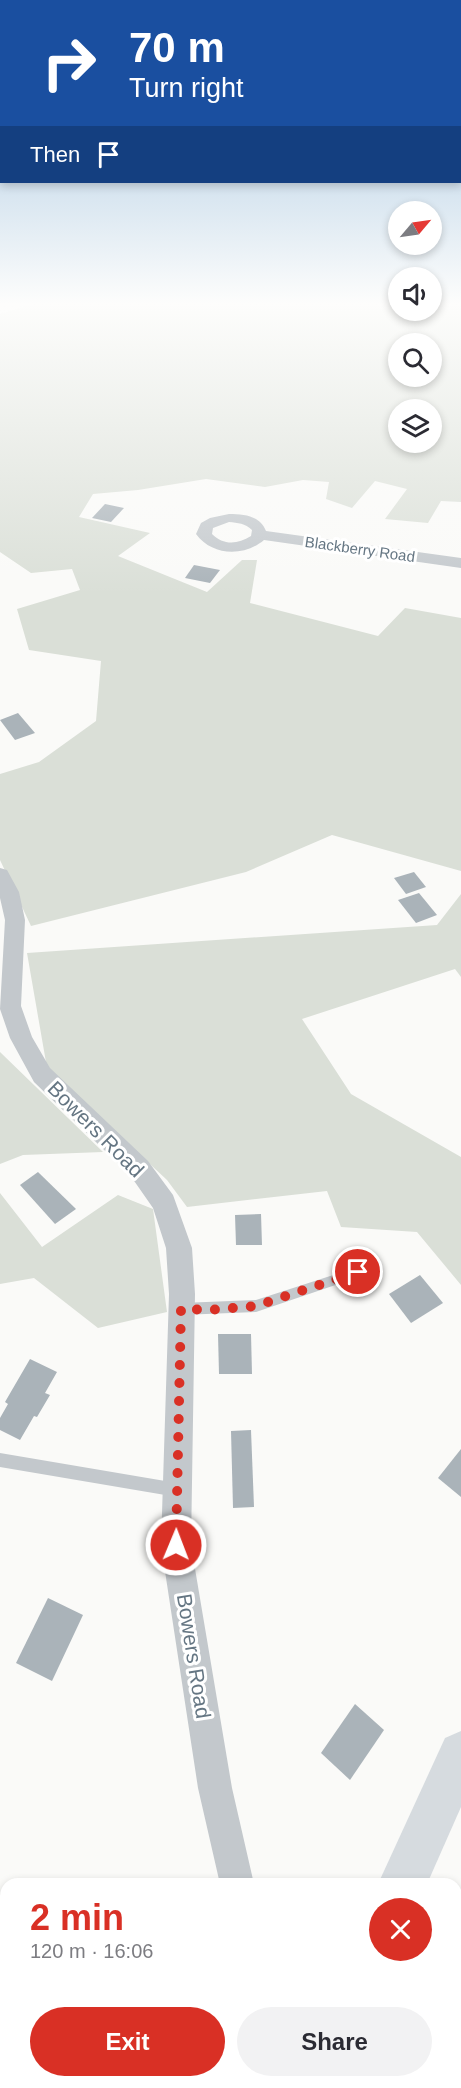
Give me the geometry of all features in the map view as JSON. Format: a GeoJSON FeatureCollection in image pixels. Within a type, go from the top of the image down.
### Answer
{"type":"FeatureCollection","features":[{"type":"Feature","properties":{"kind":"street","name":"Blackberry Road"},"geometry":{"type":"LineString","coordinates":[[259,535],[461,563]]}},
{"type":"Feature","properties":{"kind":"street","name":"Bowers Road"},"geometry":{"type":"LineString","coordinates":[[0,875],[9,892],[15,920],[10,1006],[21,1038],[42,1075],[140,1168],[164,1203],[179,1248],[181,1309],[176,1545],[215,1788],[236,1878]]}},
{"type":"Feature","properties":{"kind":"street"},"geometry":{"type":"LineString","coordinates":[[405,1878],[461,1754]]}},
{"type":"Feature","properties":{"kind":"lane"},"geometry":{"type":"LineString","coordinates":[[181,1309],[210,1310],[256,1306],[358,1272]]}},
{"type":"Feature","properties":{"kind":"lane"},"geometry":{"type":"LineString","coordinates":[[0,1460],[177,1490]]}},
{"type":"Feature","properties":{"kind":"shaded area"},"geometry":{"type":"Polygon","coordinates":[[[0,400],[388,400],[388,453],[442,453],[442,400],[461,400],[461,502],[441,501],[428,523],[385,519],[407,489],[375,481],[352,508],[326,499],[329,482],[303,480],[265,487],[206,479],[138,490],[93,494],[79,517],[150,533],[118,556],[207,592],[242,560],[257,560],[250,603],[378,636],[405,608],[461,618],[461,871],[332,835],[246,872],[31,926],[0,860],[0,774],[39,762],[96,721],[101,661],[29,650],[17,609],[80,590],[72,569],[31,573],[0,552],[0,400]]]}},
{"type":"Feature","properties":{"kind":"shaded area"},"geometry":{"type":"Polygon","coordinates":[[[461,894],[461,977],[455,969],[302,1019],[351,1094],[461,1157],[461,1285],[417,1232],[341,1227],[327,1191],[187,1207],[167,1180],[47,1068],[27,953],[437,925],[461,894]]]}},
{"type":"Feature","properties":{"kind":"shaded area"},"geometry":{"type":"Polygon","coordinates":[[[0,1052],[103,1152],[23,1155],[0,1164],[0,1052]]]}},
{"type":"Feature","properties":{"kind":"shaded area"},"geometry":{"type":"Polygon","coordinates":[[[0,1193],[42,1247],[118,1195],[153,1209],[167,1312],[98,1328],[34,1278],[0,1284],[0,1193]]]}},
{"type":"Feature","properties":{"kind":"building"},"geometry":{"type":"Polygon","coordinates":[[[105,504],[124,508],[111,522],[92,518],[105,504]]]}},
{"type":"Feature","properties":{"kind":"building"},"geometry":{"type":"Polygon","coordinates":[[[194,565],[220,570],[210,583],[185,578],[194,565]]]}},
{"type":"Feature","properties":{"kind":"building"},"geometry":{"type":"Polygon","coordinates":[[[18,713],[35,733],[15,740],[0,720],[18,713]]]}},
{"type":"Feature","properties":{"kind":"building"},"geometry":{"type":"Polygon","coordinates":[[[414,872],[426,887],[406,894],[394,878],[414,872]]]}},
{"type":"Feature","properties":{"kind":"building"},"geometry":{"type":"Polygon","coordinates":[[[419,893],[437,915],[416,923],[398,900],[419,893]]]}},
{"type":"Feature","properties":{"kind":"building"},"geometry":{"type":"Polygon","coordinates":[[[38,1172],[76,1209],[55,1224],[20,1185],[38,1172]]]}},
{"type":"Feature","properties":{"kind":"building"},"geometry":{"type":"Polygon","coordinates":[[[261,1214],[262,1245],[236,1245],[235,1215],[261,1214]]]}},
{"type":"Feature","properties":{"kind":"building"},"geometry":{"type":"Polygon","coordinates":[[[420,1275],[443,1303],[411,1323],[389,1294],[420,1275]]]}},
{"type":"Feature","properties":{"kind":"building"},"geometry":{"type":"Polygon","coordinates":[[[218,1334],[251,1334],[252,1374],[219,1374],[218,1334]]]}},
{"type":"Feature","properties":{"kind":"building"},"geometry":{"type":"Polygon","coordinates":[[[30,1359],[57,1372],[45,1393],[50,1395],[20,1440],[0,1430],[0,1418],[8,1404],[5,1402],[30,1359]]]}},
{"type":"Feature","properties":{"kind":"building"},"geometry":{"type":"Polygon","coordinates":[[[251,1430],[254,1507],[233,1508],[231,1431],[251,1430]]]}},
{"type":"Feature","properties":{"kind":"building"},"geometry":{"type":"Polygon","coordinates":[[[461,1449],[461,1497],[438,1478],[461,1449]]]}},
{"type":"Feature","properties":{"kind":"building"},"geometry":{"type":"Polygon","coordinates":[[[48,1598],[83,1615],[52,1681],[16,1663],[48,1598]]]}},
{"type":"Feature","properties":{"kind":"building"},"geometry":{"type":"Polygon","coordinates":[[[355,1704],[384,1730],[350,1780],[321,1753],[355,1704]]]}},
{"type":"Feature","properties":{"kind":"route"},"geometry":{"type":"LineString","coordinates":[[176,1545],[181,1309],[210,1310],[256,1306],[301,1292],[324,1281],[358,1272]]}}]}
